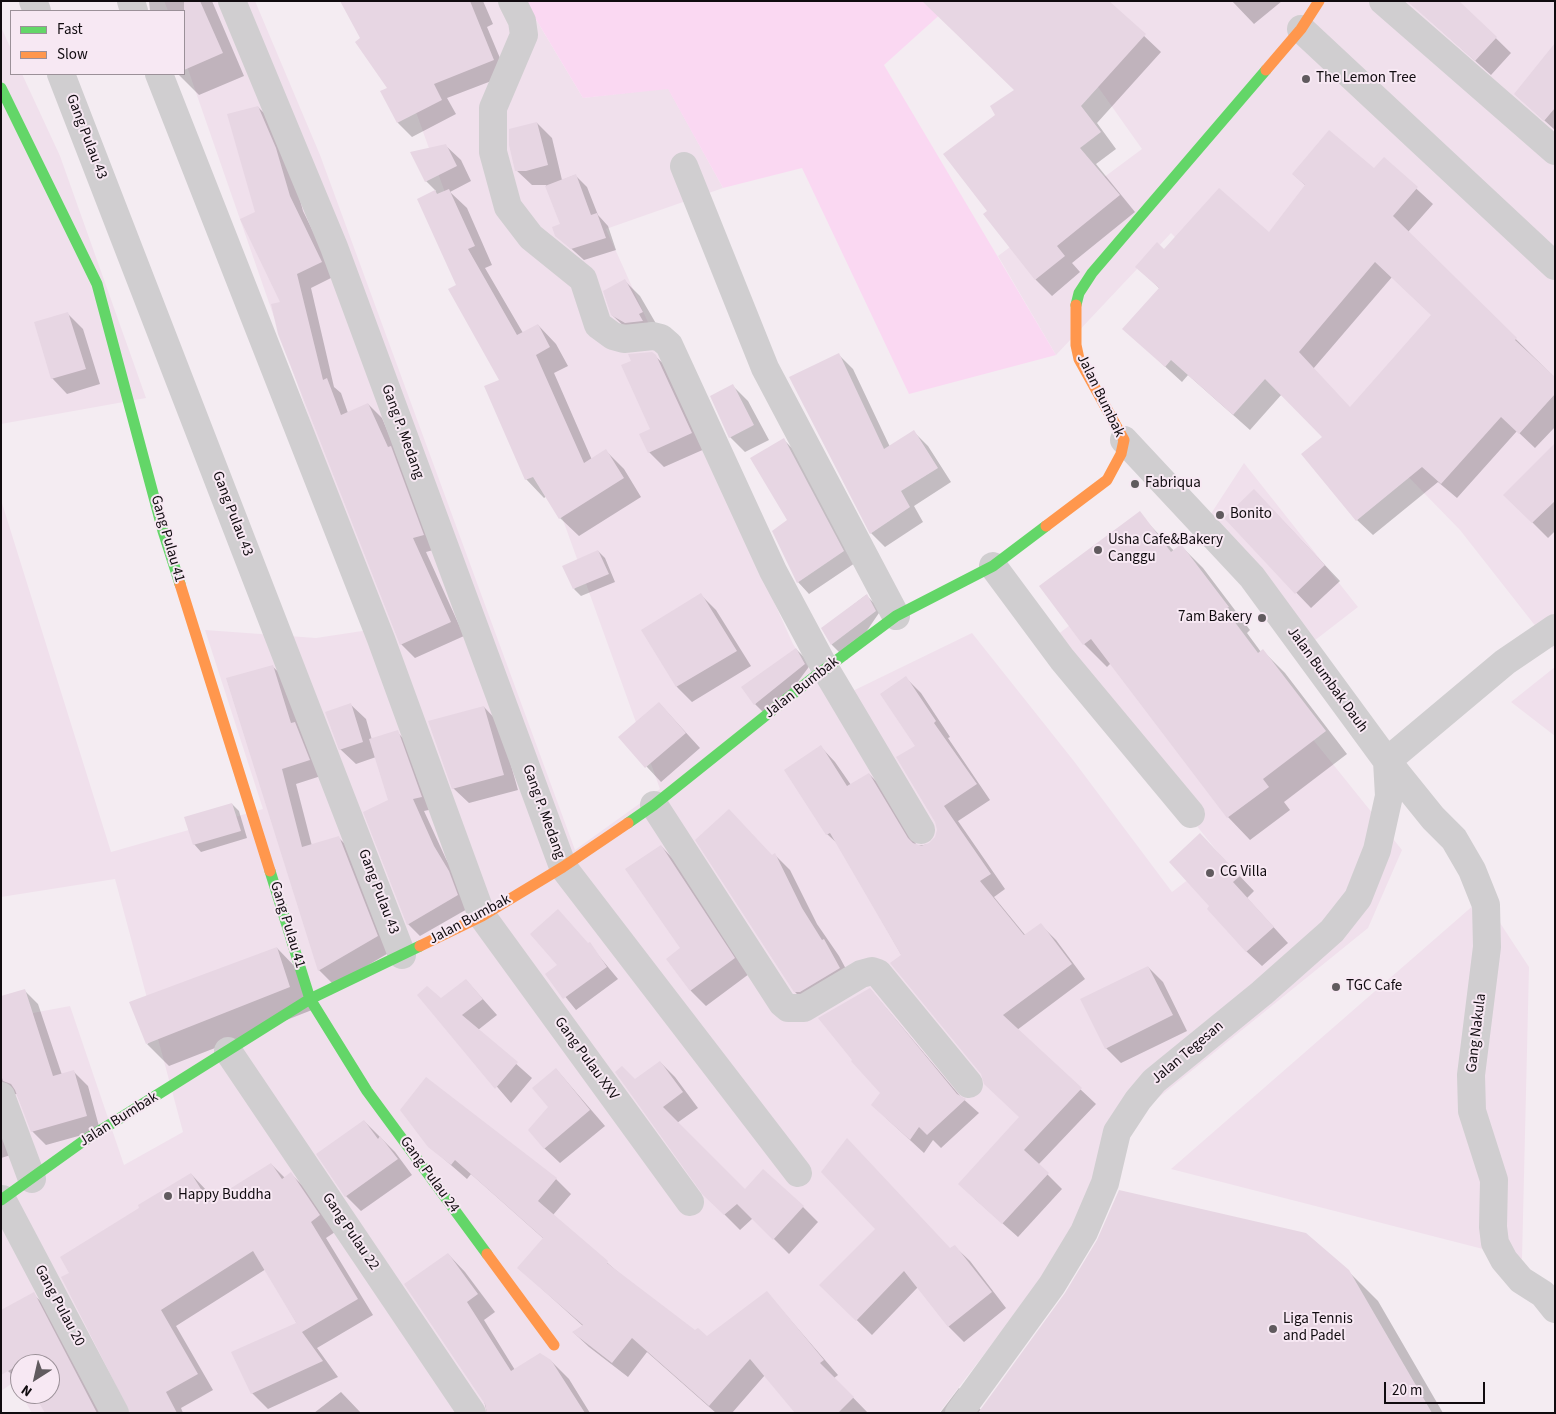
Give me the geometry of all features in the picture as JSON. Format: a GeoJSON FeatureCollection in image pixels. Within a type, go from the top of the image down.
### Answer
{"type":"FeatureCollection","features":[{"type":"Feature","properties":{"kind":"street","name":"Gang P. Medang"},"geometry":{"type":"LineString","coordinates":[[232,1],[334,248],[563,867],[798,1173]]}},
{"type":"Feature","properties":{"kind":"street"},"geometry":{"type":"LineString","coordinates":[[512,1],[522,21],[524,35],[493,108],[493,152],[508,207],[531,237],[583,279],[598,325],[614,336],[624,339],[653,336],[669,346],[752,529],[826,670],[921,830]]}},
{"type":"Feature","properties":{"kind":"street","name":"Jalan Bumbak"},"geometry":{"type":"LineString","coordinates":[[2,1200],[82,1142],[310,999],[482,916],[563,867],[654,805],[896,616],[993,566],[1107,480],[1118,461],[1124,440],[1079,360],[1074,310],[1079,293],[1092,273],[1301,29],[1319,1]]}},
{"type":"Feature","properties":{"kind":"street"},"geometry":{"type":"LineString","coordinates":[[1383,1],[1555,151]]}},
{"type":"Feature","properties":{"kind":"street"},"geometry":{"type":"LineString","coordinates":[[1301,29],[1555,266]]}},
{"type":"Feature","properties":{"kind":"street","name":"Gang Pulau 43"},"geometry":{"type":"LineString","coordinates":[[61,75],[402,955]]}},
{"type":"Feature","properties":{"kind":"street","name":"Gang Pulau XXV"},"geometry":{"type":"LineString","coordinates":[[159,75],[382,639],[482,916],[690,1202]]}},
{"type":"Feature","properties":{"kind":"street","name":"Gang Pulau 41"},"geometry":{"type":"LineString","coordinates":[[1,88],[97,284],[163,530],[310,999]]}},
{"type":"Feature","properties":{"kind":"street"},"geometry":{"type":"LineString","coordinates":[[684,166],[765,368],[896,616]]}},
{"type":"Feature","properties":{"kind":"street","name":"Jalan Bumbak Dauh"},"geometry":{"type":"LineString","coordinates":[[1124,440],[1252,577],[1387,761]]}},
{"type":"Feature","properties":{"kind":"street"},"geometry":{"type":"LineString","coordinates":[[993,566],[1062,659],[1191,814]]}},
{"type":"Feature","properties":{"kind":"street"},"geometry":{"type":"LineString","coordinates":[[1387,761],[1505,662],[1555,628]]}},
{"type":"Feature","properties":{"kind":"street","name":"Gang Nakula"},"geometry":{"type":"LineString","coordinates":[[1387,761],[1433,818],[1454,839],[1472,870],[1486,905],[1487,948],[1472,1075],[1472,1110],[1494,1180],[1493,1227],[1496,1243],[1504,1260],[1521,1280],[1543,1294],[1555,1309]]}},
{"type":"Feature","properties":{"kind":"street","name":"Jalan Tegesan"},"geometry":{"type":"LineString","coordinates":[[959,1413],[1052,1285],[1084,1232],[1104,1183],[1117,1132],[1138,1100],[1154,1081],[1262,993],[1332,931],[1358,898],[1376,850],[1389,796],[1387,761]]}},
{"type":"Feature","properties":{"kind":"street"},"geometry":{"type":"LineString","coordinates":[[654,805],[782,1003],[788,1008],[804,1008],[861,974],[872,971],[878,973],[969,1084]]}},
{"type":"Feature","properties":{"kind":"street","name":"Gang Pulau 24"},"geometry":{"type":"LineString","coordinates":[[310,999],[367,1092],[554,1345]]}},
{"type":"Feature","properties":{"kind":"street","name":"Gang Pulau 22"},"geometry":{"type":"LineString","coordinates":[[228,1050],[472,1413]]}},
{"type":"Feature","properties":{"kind":"street"},"geometry":{"type":"LineString","coordinates":[[1,1096],[32,1179]]}},
{"type":"Feature","properties":{"kind":"street","name":"Gang Pulau 20"},"geometry":{"type":"LineString","coordinates":[[2,1200],[115,1413]]}},
{"type":"Feature","properties":{"kind":"shaded area"},"geometry":{"type":"Polygon","coordinates":[[[164,1],[255,1],[320,155],[575,850],[660,789],[404,79],[362,1],[525,1],[583,98],[668,88],[723,188],[606,229],[793,644],[830,702],[972,633],[1073,760],[1172,892],[1220,855],[1049,641],[1106,598],[1151,538],[1402,850],[1368,928],[1137,1117],[1112,1188],[939,1413],[32,1413],[27,1404],[60,1404],[60,1354],[10,1354],[10,1385],[1,1391],[1,1019],[70,1006],[124,1165],[183,1132],[115,879],[1,897],[1,500],[111,852],[263,809],[205,630],[316,638],[382,628],[185,61],[185,10],[168,10],[164,1]]]}},
{"type":"Feature","properties":{"kind":"shaded area"},"geometry":{"type":"Polygon","coordinates":[[[525,1],[955,1],[884,65],[1056,355],[909,394],[802,168],[723,188],[668,89],[583,98],[525,1]]]}},
{"type":"Feature","properties":{"kind":"shaded area"},"geometry":{"type":"Polygon","coordinates":[[[1037,1],[1555,1],[1555,651],[1460,530],[1171,233],[1056,355],[998,256],[1142,149],[1037,1]]]}},
{"type":"Feature","properties":{"kind":"shaded area"},"geometry":{"type":"Polygon","coordinates":[[[1,27],[10,47],[10,75],[22,75],[60,156],[146,398],[1,424],[1,27]]]}},
{"type":"Feature","properties":{"kind":"shaded area"},"geometry":{"type":"Polygon","coordinates":[[[1244,463],[1358,607],[1301,651],[1199,532],[1244,463]]]}},
{"type":"Feature","properties":{"kind":"shaded area"},"geometry":{"type":"Polygon","coordinates":[[[1555,667],[1555,736],[1511,702],[1555,667]]]}},
{"type":"Feature","properties":{"kind":"shaded area"},"geometry":{"type":"Polygon","coordinates":[[[1483,897],[1529,967],[1522,1259],[1171,1169],[1483,897]]]}},
{"type":"Feature","properties":{"kind":"building"},"geometry":{"type":"Polygon","coordinates":[[[184,1],[200,1],[223,53],[185,70],[185,10],[184,1]]]}},
{"type":"Feature","properties":{"kind":"building"},"geometry":{"type":"Polygon","coordinates":[[[340,1],[470,1],[494,60],[434,84],[442,100],[397,123],[380,91],[387,88],[355,42],[360,38],[340,1]]]}},
{"type":"Feature","properties":{"kind":"building"},"geometry":{"type":"Polygon","coordinates":[[[922,1],[1109,1],[1146,34],[1081,106],[1101,132],[1080,148],[1120,195],[1057,246],[1065,256],[1035,280],[983,214],[987,211],[943,154],[995,115],[990,106],[1014,90],[922,1]]]}},
{"type":"Feature","properties":{"kind":"building"},"geometry":{"type":"Polygon","coordinates":[[[1407,1],[1459,1],[1497,37],[1475,61],[1407,1]]]}},
{"type":"Feature","properties":{"kind":"building"},"geometry":{"type":"Polygon","coordinates":[[[1555,43],[1555,108],[1544,121],[1514,94],[1555,43]]]}},
{"type":"Feature","properties":{"kind":"building"},"geometry":{"type":"Polygon","coordinates":[[[258,106],[276,148],[290,196],[322,262],[297,274],[323,380],[327,378],[341,415],[368,403],[388,447],[391,446],[424,535],[413,538],[451,622],[400,645],[278,334],[271,304],[280,302],[240,219],[255,212],[227,114],[258,106]]]}},
{"type":"Feature","properties":{"kind":"building"},"geometry":{"type":"Polygon","coordinates":[[[537,122],[548,165],[526,171],[515,171],[509,145],[509,129],[537,122]]]}},
{"type":"Feature","properties":{"kind":"building"},"geometry":{"type":"Polygon","coordinates":[[[1329,130],[1374,168],[1384,157],[1418,187],[1393,216],[1517,338],[1515,340],[1555,377],[1555,394],[1519,434],[1501,417],[1441,484],[1422,467],[1356,521],[1301,454],[1322,437],[1265,379],[1233,415],[1171,360],[1165,367],[1122,329],[1159,288],[1135,267],[1157,242],[1164,249],[1219,188],[1269,232],[1305,185],[1292,174],[1329,130]],[[1375,262],[1299,352],[1350,407],[1431,315],[1375,262]]]}},
{"type":"Feature","properties":{"kind":"building"},"geometry":{"type":"Polygon","coordinates":[[[446,144],[457,166],[425,182],[410,152],[446,144]]]}},
{"type":"Feature","properties":{"kind":"building"},"geometry":{"type":"Polygon","coordinates":[[[576,174],[591,215],[597,213],[606,238],[571,249],[555,236],[552,227],[560,224],[545,186],[576,174]]]}},
{"type":"Feature","properties":{"kind":"building"},"geometry":{"type":"Polygon","coordinates":[[[449,189],[475,246],[468,249],[517,335],[538,324],[550,347],[536,355],[584,463],[606,449],[624,478],[559,519],[533,477],[525,480],[484,386],[499,380],[448,289],[456,285],[417,199],[435,190],[437,194],[449,189]]]}},
{"type":"Feature","properties":{"kind":"building"},"geometry":{"type":"Polygon","coordinates":[[[625,279],[643,312],[639,314],[643,321],[625,323],[611,315],[603,291],[625,279]]]}},
{"type":"Feature","properties":{"kind":"building"},"geometry":{"type":"Polygon","coordinates":[[[68,312],[86,369],[51,379],[34,322],[68,312]]]}},
{"type":"Feature","properties":{"kind":"building"},"geometry":{"type":"Polygon","coordinates":[[[652,352],[656,355],[692,433],[648,453],[639,434],[650,429],[621,365],[631,361],[628,354],[652,352]]]}},
{"type":"Feature","properties":{"kind":"building"},"geometry":{"type":"Polygon","coordinates":[[[839,353],[884,449],[914,430],[938,468],[901,491],[910,507],[870,534],[789,377],[839,353]]]}},
{"type":"Feature","properties":{"kind":"building"},"geometry":{"type":"Polygon","coordinates":[[[733,384],[754,425],[729,438],[710,396],[733,384]]]}},
{"type":"Feature","properties":{"kind":"building"},"geometry":{"type":"Polygon","coordinates":[[[784,438],[844,551],[797,583],[772,531],[787,520],[750,458],[784,438]]]}},
{"type":"Feature","properties":{"kind":"building"},"geometry":{"type":"Polygon","coordinates":[[[1555,443],[1555,501],[1532,523],[1503,495],[1555,443]]]}},
{"type":"Feature","properties":{"kind":"building"},"geometry":{"type":"Polygon","coordinates":[[[1254,489],[1325,565],[1295,594],[1224,518],[1254,489]]]}},
{"type":"Feature","properties":{"kind":"building"},"geometry":{"type":"Polygon","coordinates":[[[1140,511],[1171,552],[1181,544],[1229,607],[1225,609],[1258,653],[1263,649],[1326,731],[1263,779],[1269,787],[1227,818],[1091,639],[1083,645],[1039,586],[1140,511]]]}},
{"type":"Feature","properties":{"kind":"building"},"geometry":{"type":"Polygon","coordinates":[[[598,550],[609,574],[573,589],[562,566],[598,550]]]}},
{"type":"Feature","properties":{"kind":"building"},"geometry":{"type":"Polygon","coordinates":[[[701,593],[737,651],[676,687],[641,630],[701,593]]]}},
{"type":"Feature","properties":{"kind":"building"},"geometry":{"type":"Polygon","coordinates":[[[867,594],[876,611],[831,645],[821,628],[867,594]]]}},
{"type":"Feature","properties":{"kind":"building"},"geometry":{"type":"Polygon","coordinates":[[[796,648],[805,664],[754,705],[741,687],[796,648]]]}},
{"type":"Feature","properties":{"kind":"building"},"geometry":{"type":"Polygon","coordinates":[[[273,665],[291,723],[295,722],[310,760],[282,769],[302,847],[339,836],[378,936],[318,971],[226,678],[273,665]]]}},
{"type":"Feature","properties":{"kind":"building"},"geometry":{"type":"Polygon","coordinates":[[[906,676],[936,721],[934,723],[977,784],[944,806],[991,874],[980,881],[1024,935],[1041,923],[1072,964],[1003,1015],[1082,1088],[1024,1150],[1049,1173],[1002,1224],[958,1184],[1019,1117],[984,1084],[981,1074],[890,963],[901,955],[830,833],[826,835],[784,770],[821,745],[847,786],[869,773],[908,838],[913,843],[921,846],[929,843],[935,837],[937,830],[935,822],[896,757],[915,746],[880,694],[906,676]]]}},
{"type":"Feature","properties":{"kind":"building"},"geometry":{"type":"Polygon","coordinates":[[[659,702],[686,733],[645,768],[618,737],[659,702]]]}},
{"type":"Feature","properties":{"kind":"building"},"geometry":{"type":"Polygon","coordinates":[[[351,703],[363,742],[339,750],[325,712],[351,703]]]}},
{"type":"Feature","properties":{"kind":"building"},"geometry":{"type":"Polygon","coordinates":[[[484,706],[504,775],[452,789],[428,721],[484,706]]]}},
{"type":"Feature","properties":{"kind":"building"},"geometry":{"type":"Polygon","coordinates":[[[398,730],[422,797],[413,799],[434,846],[449,871],[458,895],[407,925],[363,812],[388,800],[369,739],[398,730]]]}},
{"type":"Feature","properties":{"kind":"building"},"geometry":{"type":"Polygon","coordinates":[[[232,803],[241,831],[193,845],[184,817],[232,803]]]}},
{"type":"Feature","properties":{"kind":"building"},"geometry":{"type":"Polygon","coordinates":[[[729,809],[772,855],[775,853],[802,908],[822,940],[824,939],[840,968],[800,992],[794,992],[695,840],[729,809]]]}},
{"type":"Feature","properties":{"kind":"building"},"geometry":{"type":"Polygon","coordinates":[[[1200,833],[1240,876],[1233,882],[1274,927],[1246,952],[1207,909],[1209,906],[1169,862],[1200,833]]]}},
{"type":"Feature","properties":{"kind":"building"},"geometry":{"type":"Polygon","coordinates":[[[661,845],[735,958],[690,991],[666,959],[680,948],[625,869],[661,845]]]}},
{"type":"Feature","properties":{"kind":"building"},"geometry":{"type":"Polygon","coordinates":[[[558,909],[588,943],[590,942],[607,967],[563,999],[545,974],[557,965],[530,934],[558,909]]]}},
{"type":"Feature","properties":{"kind":"building"},"geometry":{"type":"Polygon","coordinates":[[[277,947],[290,987],[146,1044],[129,1002],[277,947]]]}},
{"type":"Feature","properties":{"kind":"building"},"geometry":{"type":"Polygon","coordinates":[[[1148,966],[1173,1015],[1105,1049],[1080,999],[1148,966]]]}},
{"type":"Feature","properties":{"kind":"building"},"geometry":{"type":"Polygon","coordinates":[[[466,979],[483,999],[462,1015],[518,1062],[495,1089],[417,995],[427,986],[441,998],[466,979]]]}},
{"type":"Feature","properties":{"kind":"building"},"geometry":{"type":"Polygon","coordinates":[[[870,988],[957,1094],[966,1099],[927,1135],[919,1127],[910,1140],[871,1105],[880,1093],[851,1061],[818,1018],[870,988]]]}},
{"type":"Feature","properties":{"kind":"building"},"geometry":{"type":"Polygon","coordinates":[[[25,989],[53,1076],[74,1070],[87,1116],[31,1132],[15,1090],[11,1084],[3,1081],[1,1075],[1,996],[25,989]]]}},
{"type":"Feature","properties":{"kind":"building"},"geometry":{"type":"Polygon","coordinates":[[[660,1061],[683,1092],[663,1107],[745,1189],[763,1169],[804,1206],[773,1240],[737,1204],[724,1215],[703,1195],[615,1072],[622,1066],[635,1079],[660,1061]]]}},
{"type":"Feature","properties":{"kind":"building"},"geometry":{"type":"Polygon","coordinates":[[[556,1068],[590,1110],[544,1149],[528,1130],[548,1107],[532,1088],[556,1068]]]}},
{"type":"Feature","properties":{"kind":"building"},"geometry":{"type":"Polygon","coordinates":[[[426,1077],[557,1178],[538,1201],[608,1261],[607,1263],[695,1330],[698,1328],[707,1336],[767,1291],[824,1360],[820,1363],[854,1397],[838,1413],[795,1413],[750,1359],[709,1406],[632,1338],[612,1363],[572,1332],[583,1325],[517,1268],[543,1238],[455,1160],[451,1165],[428,1147],[400,1110],[426,1077]]]}},
{"type":"Feature","properties":{"kind":"building"},"geometry":{"type":"Polygon","coordinates":[[[364,1120],[378,1139],[380,1136],[398,1159],[345,1197],[316,1154],[364,1120]]]}},
{"type":"Feature","properties":{"kind":"building"},"geometry":{"type":"Polygon","coordinates":[[[847,1138],[950,1248],[955,1245],[992,1292],[948,1327],[904,1271],[856,1321],[819,1285],[875,1229],[821,1172],[847,1138]]]}},
{"type":"Feature","properties":{"kind":"building"},"geometry":{"type":"Polygon","coordinates":[[[271,1163],[282,1179],[291,1172],[320,1215],[311,1222],[358,1299],[302,1332],[323,1361],[251,1394],[231,1352],[296,1323],[298,1326],[253,1251],[161,1310],[198,1374],[166,1392],[177,1413],[130,1413],[61,1277],[69,1273],[60,1257],[139,1208],[138,1205],[191,1173],[209,1202],[271,1163]]]}},
{"type":"Feature","properties":{"kind":"building"},"geometry":{"type":"Polygon","coordinates":[[[1119,1190],[1306,1233],[1349,1270],[1432,1413],[978,1413],[1065,1293],[1097,1240],[1119,1190]]]}},
{"type":"Feature","properties":{"kind":"building"},"geometry":{"type":"Polygon","coordinates":[[[448,1253],[478,1294],[467,1302],[511,1371],[540,1353],[551,1360],[585,1413],[487,1413],[485,1404],[404,1284],[448,1253]]]}},
{"type":"Feature","properties":{"kind":"building"},"geometry":{"type":"Polygon","coordinates":[[[34,1292],[97,1413],[45,1413],[40,1404],[60,1404],[60,1354],[10,1354],[10,1370],[1,1375],[1,1310],[34,1292]]]}},
{"type":"Feature","properties":{"kind":"traffic: fast"},"geometry":{"type":"LineString","coordinates":[[1076,305],[1079,293],[1092,273],[1266,70]]}},
{"type":"Feature","properties":{"kind":"traffic: fast"},"geometry":{"type":"LineString","coordinates":[[1,88],[97,284],[163,531],[180,584]]}},
{"type":"Feature","properties":{"kind":"traffic: fast"},"geometry":{"type":"LineString","coordinates":[[628,823],[654,805],[809,681],[896,616],[993,566],[1046,526]]}},
{"type":"Feature","properties":{"kind":"traffic: fast"},"geometry":{"type":"LineString","coordinates":[[270,871],[310,999],[367,1091],[487,1254]]}},
{"type":"Feature","properties":{"kind":"traffic: fast"},"geometry":{"type":"LineString","coordinates":[[1,1200],[82,1142],[310,999],[420,946]]}},
{"type":"Feature","properties":{"kind":"traffic: slow"},"geometry":{"type":"LineString","coordinates":[[1266,70],[1301,29],[1319,1]]}},
{"type":"Feature","properties":{"kind":"traffic: slow"},"geometry":{"type":"LineString","coordinates":[[1046,526],[1107,480],[1121,454],[1124,440],[1079,359],[1076,345],[1076,305]]}},
{"type":"Feature","properties":{"kind":"traffic: slow"},"geometry":{"type":"LineString","coordinates":[[180,584],[270,871]]}},
{"type":"Feature","properties":{"kind":"traffic: slow"},"geometry":{"type":"LineString","coordinates":[[420,946],[482,916],[563,867],[628,823]]}},
{"type":"Feature","properties":{"kind":"traffic: slow"},"geometry":{"type":"LineString","coordinates":[[487,1254],[554,1345]]}},
{"type":"Feature","properties":{"kind":"place","name":"The Lemon Tree"},"geometry":{"type":"Point","coordinates":[1306,79]}},
{"type":"Feature","properties":{"kind":"place","name":"Fabriqua"},"geometry":{"type":"Point","coordinates":[1135,484]}},
{"type":"Feature","properties":{"kind":"place","name":"Bonito"},"geometry":{"type":"Point","coordinates":[1220,515]}},
{"type":"Feature","properties":{"kind":"place","name":"Usha Cafe&Bakery Canggu"},"geometry":{"type":"Point","coordinates":[1098,550]}},
{"type":"Feature","properties":{"kind":"place","name":"7am Bakery"},"geometry":{"type":"Point","coordinates":[1262,618]}},
{"type":"Feature","properties":{"kind":"place","name":"CG Villa"},"geometry":{"type":"Point","coordinates":[1210,873]}},
{"type":"Feature","properties":{"kind":"place","name":"TGC Cafe"},"geometry":{"type":"Point","coordinates":[1336,987]}},
{"type":"Feature","properties":{"kind":"place","name":"Happy Buddha"},"geometry":{"type":"Point","coordinates":[168,1196]}},
{"type":"Feature","properties":{"kind":"place","name":"Liga Tennis and Padel"},"geometry":{"type":"Point","coordinates":[1273,1329]}}]}
